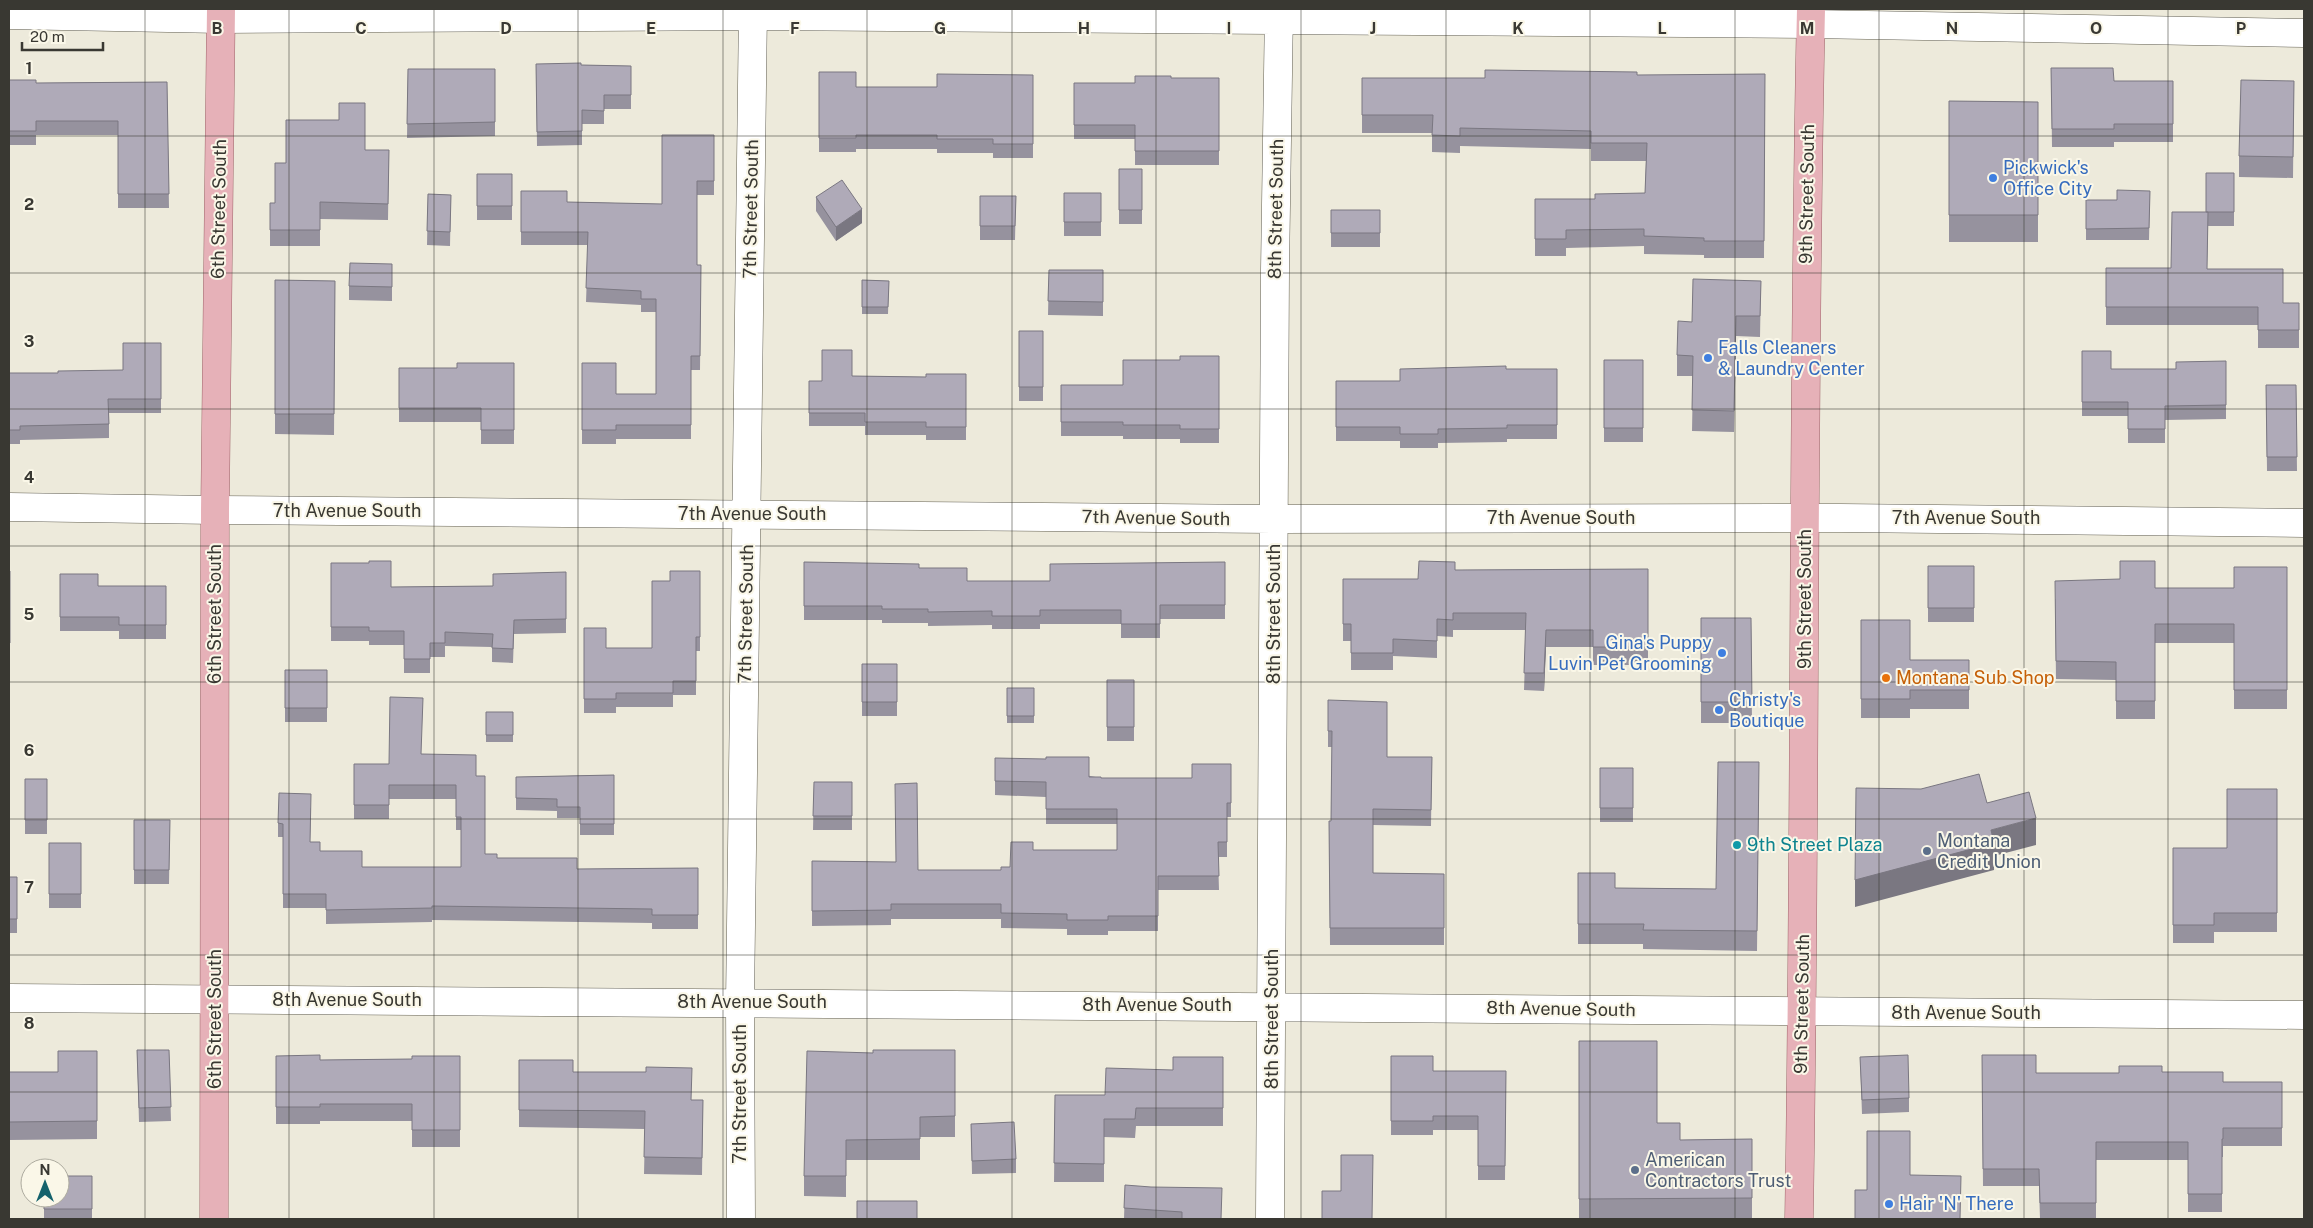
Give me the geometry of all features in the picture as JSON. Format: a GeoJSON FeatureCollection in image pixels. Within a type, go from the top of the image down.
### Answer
{"type":"FeatureCollection","features":[{"type":"Feature","properties":{"kind":"main road","name":"6th Street South"},"geometry":{"type":"LineString","coordinates":[[214,1219],[215,510],[221,14]]}},
{"type":"Feature","properties":{"kind":"main road","name":"9th Street South"},"geometry":{"type":"LineString","coordinates":[[1799,1219],[1806,271],[1811,16]]}},
{"type":"Feature","properties":{"kind":"street"},"geometry":{"type":"LineString","coordinates":[[9,15],[753,12],[1811,16],[2304,33]]}},
{"type":"Feature","properties":{"kind":"street","name":"7th Street South"},"geometry":{"type":"LineString","coordinates":[[741,1219],[740,1002],[753,12]]}},
{"type":"Feature","properties":{"kind":"street","name":"8th Street South"},"geometry":{"type":"LineString","coordinates":[[1270,1219],[1275,270],[1279,15]]}},
{"type":"Feature","properties":{"kind":"street","name":"7th Avenue South"},"geometry":{"type":"LineString","coordinates":[[9,507],[1275,519],[2076,519],[2304,523]]}},
{"type":"Feature","properties":{"kind":"street","name":"8th Avenue South"},"geometry":{"type":"LineString","coordinates":[[9,998],[2304,1015]]}},
{"type":"Feature","properties":{"kind":"building"},"geometry":{"type":"Polygon","coordinates":[[[581,63],[581,65],[631,66],[631,95],[604,95],[604,111],[582,110],[582,131],[537,132],[536,64],[581,63]]]}},
{"type":"Feature","properties":{"kind":"building"},"geometry":{"type":"Polygon","coordinates":[[[2051,68],[2113,68],[2114,81],[2173,81],[2173,124],[2114,124],[2114,129],[2052,129],[2051,68]]]}},
{"type":"Feature","properties":{"kind":"building"},"geometry":{"type":"Polygon","coordinates":[[[408,69],[495,69],[495,122],[407,124],[408,69]]]}},
{"type":"Feature","properties":{"kind":"building"},"geometry":{"type":"Polygon","coordinates":[[[1485,70],[1637,72],[1637,75],[1765,74],[1764,241],[1704,241],[1704,238],[1644,236],[1644,229],[1566,230],[1566,239],[1535,239],[1535,199],[1595,199],[1595,194],[1645,193],[1647,143],[1591,143],[1591,131],[1460,128],[1460,136],[1432,135],[1433,115],[1362,115],[1362,78],[1485,78],[1485,70]]]}},
{"type":"Feature","properties":{"kind":"building"},"geometry":{"type":"Polygon","coordinates":[[[819,72],[856,72],[856,87],[937,87],[937,74],[1033,75],[1033,144],[993,144],[993,139],[937,139],[937,135],[856,135],[856,138],[819,138],[819,72]]]}},
{"type":"Feature","properties":{"kind":"building"},"geometry":{"type":"Polygon","coordinates":[[[1135,76],[1219,78],[1219,151],[1135,151],[1135,125],[1074,125],[1074,83],[1135,83],[1135,76]]]}},
{"type":"Feature","properties":{"kind":"building"},"geometry":{"type":"Polygon","coordinates":[[[9,80],[36,80],[36,83],[167,82],[169,194],[118,194],[118,121],[36,121],[36,131],[9,131],[9,80]]]}},
{"type":"Feature","properties":{"kind":"building"},"geometry":{"type":"Polygon","coordinates":[[[2241,80],[2294,81],[2293,157],[2239,156],[2241,80]]]}},
{"type":"Feature","properties":{"kind":"building"},"geometry":{"type":"Polygon","coordinates":[[[1949,101],[2038,102],[2038,215],[1949,215],[1949,101]]]}},
{"type":"Feature","properties":{"kind":"building"},"geometry":{"type":"Polygon","coordinates":[[[339,103],[365,103],[365,150],[389,150],[388,204],[320,202],[320,230],[270,230],[270,203],[275,203],[275,163],[286,163],[286,120],[339,120],[339,103]]]}},
{"type":"Feature","properties":{"kind":"building"},"geometry":{"type":"Polygon","coordinates":[[[662,135],[714,135],[714,181],[697,181],[697,265],[701,265],[700,356],[691,356],[691,425],[616,425],[616,430],[582,430],[582,363],[616,363],[616,394],[656,394],[656,299],[641,299],[641,291],[586,288],[588,232],[521,232],[521,191],[567,191],[567,202],[662,204],[662,135]]]}},
{"type":"Feature","properties":{"kind":"building"},"geometry":{"type":"Polygon","coordinates":[[[1119,169],[1142,169],[1142,210],[1119,210],[1119,169]]]}},
{"type":"Feature","properties":{"kind":"building"},"geometry":{"type":"Polygon","coordinates":[[[2206,173],[2234,173],[2234,212],[2206,212],[2206,173]]]}},
{"type":"Feature","properties":{"kind":"building"},"geometry":{"type":"Polygon","coordinates":[[[477,174],[512,174],[512,206],[477,206],[477,174]]]}},
{"type":"Feature","properties":{"kind":"building"},"geometry":{"type":"Polygon","coordinates":[[[842,180],[862,209],[836,227],[816,197],[842,180]]]}},
{"type":"Feature","properties":{"kind":"building"},"geometry":{"type":"Polygon","coordinates":[[[2117,190],[2150,191],[2149,228],[2086,229],[2086,200],[2117,200],[2117,190]]]}},
{"type":"Feature","properties":{"kind":"building"},"geometry":{"type":"Polygon","coordinates":[[[1064,193],[1101,193],[1101,222],[1064,222],[1064,193]]]}},
{"type":"Feature","properties":{"kind":"building"},"geometry":{"type":"Polygon","coordinates":[[[428,194],[451,195],[450,232],[427,231],[428,194]]]}},
{"type":"Feature","properties":{"kind":"building"},"geometry":{"type":"Polygon","coordinates":[[[980,196],[1016,196],[1015,226],[980,226],[980,196]]]}},
{"type":"Feature","properties":{"kind":"building"},"geometry":{"type":"Polygon","coordinates":[[[1331,210],[1380,210],[1380,233],[1331,233],[1331,210]]]}},
{"type":"Feature","properties":{"kind":"building"},"geometry":{"type":"Polygon","coordinates":[[[2172,212],[2208,212],[2207,269],[2283,269],[2283,303],[2299,303],[2299,330],[2258,330],[2258,307],[2106,307],[2106,268],[2171,268],[2172,212]]]}},
{"type":"Feature","properties":{"kind":"building"},"geometry":{"type":"Polygon","coordinates":[[[350,263],[392,264],[392,287],[349,286],[350,263]]]}},
{"type":"Feature","properties":{"kind":"building"},"geometry":{"type":"Polygon","coordinates":[[[1049,270],[1103,270],[1103,302],[1048,301],[1049,270]]]}},
{"type":"Feature","properties":{"kind":"building"},"geometry":{"type":"Polygon","coordinates":[[[1693,279],[1761,281],[1760,316],[1736,316],[1734,411],[1692,410],[1693,356],[1677,355],[1678,321],[1692,322],[1693,279]]]}},
{"type":"Feature","properties":{"kind":"building"},"geometry":{"type":"Polygon","coordinates":[[[275,280],[335,281],[334,414],[275,414],[275,280]]]}},
{"type":"Feature","properties":{"kind":"building"},"geometry":{"type":"Polygon","coordinates":[[[862,280],[889,281],[888,307],[862,307],[862,280]]]}},
{"type":"Feature","properties":{"kind":"building"},"geometry":{"type":"Polygon","coordinates":[[[1019,331],[1043,331],[1043,387],[1019,387],[1019,331]]]}},
{"type":"Feature","properties":{"kind":"building"},"geometry":{"type":"Polygon","coordinates":[[[123,343],[161,343],[161,399],[108,399],[109,424],[20,426],[20,430],[9,430],[9,373],[123,370],[123,343]]]}},
{"type":"Feature","properties":{"kind":"building"},"geometry":{"type":"Polygon","coordinates":[[[822,350],[852,350],[852,376],[926,377],[926,374],[966,374],[966,427],[926,427],[926,422],[865,422],[865,413],[809,413],[809,381],[822,381],[822,350]]]}},
{"type":"Feature","properties":{"kind":"building"},"geometry":{"type":"Polygon","coordinates":[[[2082,351],[2111,351],[2111,369],[2176,369],[2176,362],[2226,361],[2226,405],[2165,406],[2165,429],[2128,429],[2128,402],[2082,402],[2082,351]]]}},
{"type":"Feature","properties":{"kind":"building"},"geometry":{"type":"Polygon","coordinates":[[[1180,356],[1219,356],[1219,429],[1180,429],[1180,425],[1123,425],[1123,422],[1061,422],[1061,385],[1123,385],[1123,360],[1180,360],[1180,356]]]}},
{"type":"Feature","properties":{"kind":"building"},"geometry":{"type":"Polygon","coordinates":[[[1604,360],[1643,360],[1643,428],[1604,428],[1604,360]]]}},
{"type":"Feature","properties":{"kind":"building"},"geometry":{"type":"Polygon","coordinates":[[[457,363],[514,363],[514,430],[481,430],[481,408],[399,408],[399,368],[457,368],[457,363]]]}},
{"type":"Feature","properties":{"kind":"building"},"geometry":{"type":"Polygon","coordinates":[[[1506,366],[1506,369],[1557,369],[1557,425],[1507,425],[1507,428],[1438,429],[1438,434],[1400,434],[1400,427],[1336,427],[1336,381],[1400,381],[1400,369],[1506,366]]]}},
{"type":"Feature","properties":{"kind":"building"},"geometry":{"type":"Polygon","coordinates":[[[2266,385],[2296,385],[2297,457],[2267,457],[2266,385]]]}},
{"type":"Feature","properties":{"kind":"building"},"geometry":{"type":"Polygon","coordinates":[[[369,561],[391,561],[391,587],[493,586],[493,574],[566,572],[566,619],[514,620],[513,649],[492,648],[493,634],[445,632],[445,643],[430,643],[430,659],[404,659],[404,631],[369,631],[369,627],[331,627],[331,563],[369,563],[369,561]]]}},
{"type":"Feature","properties":{"kind":"building"},"geometry":{"type":"Polygon","coordinates":[[[1419,561],[1455,562],[1455,570],[1648,569],[1648,647],[1593,647],[1593,630],[1546,630],[1544,673],[1524,673],[1526,613],[1453,613],[1453,620],[1437,619],[1437,641],[1393,639],[1393,653],[1351,653],[1351,624],[1343,624],[1343,579],[1418,579],[1419,561]]]}},
{"type":"Feature","properties":{"kind":"building"},"geometry":{"type":"Polygon","coordinates":[[[2120,561],[2155,561],[2155,588],[2234,588],[2234,567],[2287,567],[2287,690],[2234,690],[2234,624],[2155,624],[2155,701],[2116,701],[2116,662],[2056,661],[2055,581],[2120,579],[2120,561]]]}},
{"type":"Feature","properties":{"kind":"building"},"geometry":{"type":"Polygon","coordinates":[[[804,562],[919,564],[919,568],[967,568],[967,581],[1050,581],[1050,564],[1225,562],[1225,605],[1160,605],[1160,624],[1121,624],[1121,610],[1040,610],[1040,616],[992,616],[992,611],[928,612],[928,609],[882,609],[882,606],[804,606],[804,562]]]}},
{"type":"Feature","properties":{"kind":"building"},"geometry":{"type":"Polygon","coordinates":[[[1928,566],[1974,566],[1974,608],[1928,608],[1928,566]]]}},
{"type":"Feature","properties":{"kind":"building"},"geometry":{"type":"Polygon","coordinates":[[[10,571],[10,643],[9,643],[10,571]]]}},
{"type":"Feature","properties":{"kind":"building"},"geometry":{"type":"Polygon","coordinates":[[[670,571],[700,571],[700,637],[696,637],[696,681],[673,681],[673,693],[616,693],[616,699],[584,699],[584,628],[606,628],[606,648],[652,648],[652,581],[670,581],[670,571]]]}},
{"type":"Feature","properties":{"kind":"building"},"geometry":{"type":"Polygon","coordinates":[[[60,574],[98,574],[98,586],[166,586],[166,625],[119,625],[119,617],[60,617],[60,574]]]}},
{"type":"Feature","properties":{"kind":"building"},"geometry":{"type":"Polygon","coordinates":[[[1701,618],[1751,618],[1752,702],[1701,702],[1701,618]]]}},
{"type":"Feature","properties":{"kind":"building"},"geometry":{"type":"Polygon","coordinates":[[[1861,620],[1910,620],[1910,660],[1969,660],[1969,690],[1910,690],[1910,699],[1861,699],[1861,620]]]}},
{"type":"Feature","properties":{"kind":"building"},"geometry":{"type":"Polygon","coordinates":[[[862,664],[897,664],[897,702],[862,702],[862,664]]]}},
{"type":"Feature","properties":{"kind":"building"},"geometry":{"type":"Polygon","coordinates":[[[285,670],[327,670],[327,708],[285,708],[285,670]]]}},
{"type":"Feature","properties":{"kind":"building"},"geometry":{"type":"Polygon","coordinates":[[[1107,680],[1134,680],[1134,727],[1107,727],[1107,680]]]}},
{"type":"Feature","properties":{"kind":"building"},"geometry":{"type":"Polygon","coordinates":[[[1007,688],[1034,688],[1034,716],[1007,716],[1007,688]]]}},
{"type":"Feature","properties":{"kind":"building"},"geometry":{"type":"Polygon","coordinates":[[[390,697],[423,698],[421,754],[476,755],[476,776],[485,776],[485,854],[497,854],[497,858],[577,858],[577,869],[698,868],[698,915],[652,915],[652,909],[432,906],[432,908],[326,910],[326,894],[283,894],[283,824],[278,823],[279,793],[311,794],[310,842],[320,842],[320,851],[362,851],[362,867],[461,867],[461,817],[456,817],[456,785],[389,785],[389,805],[354,805],[354,764],[389,764],[390,697]]]}},
{"type":"Feature","properties":{"kind":"building"},"geometry":{"type":"Polygon","coordinates":[[[1328,700],[1387,702],[1387,757],[1432,757],[1431,810],[1373,809],[1373,873],[1444,874],[1444,928],[1330,928],[1329,821],[1331,821],[1332,731],[1328,731],[1328,700]]]}},
{"type":"Feature","properties":{"kind":"building"},"geometry":{"type":"Polygon","coordinates":[[[486,712],[513,712],[513,735],[486,735],[486,712]]]}},
{"type":"Feature","properties":{"kind":"building"},"geometry":{"type":"Polygon","coordinates":[[[1046,757],[1089,757],[1089,777],[1101,778],[1192,778],[1192,764],[1231,764],[1231,803],[1227,803],[1227,842],[1218,842],[1219,876],[1158,876],[1158,916],[1108,916],[1108,920],[1067,920],[1067,914],[1001,913],[1001,904],[891,904],[891,910],[812,911],[812,861],[896,862],[895,784],[917,783],[918,870],[1001,870],[1001,867],[1010,867],[1011,842],[1033,842],[1033,850],[1117,850],[1117,809],[1046,809],[1046,782],[995,781],[995,758],[1046,759],[1046,757]]]}},
{"type":"Feature","properties":{"kind":"building","name":"9th Street Plaza"},"geometry":{"type":"Polygon","coordinates":[[[1718,762],[1759,762],[1757,931],[1643,930],[1644,924],[1578,924],[1578,873],[1615,873],[1615,888],[1716,889],[1718,762]]]}},
{"type":"Feature","properties":{"kind":"building"},"geometry":{"type":"Polygon","coordinates":[[[1600,768],[1633,768],[1633,808],[1600,808],[1600,768]]]}},
{"type":"Feature","properties":{"kind":"building"},"geometry":{"type":"Polygon","coordinates":[[[1979,774],[1987,803],[2029,792],[2036,818],[1991,830],[1994,843],[1855,880],[1856,788],[1921,789],[1979,774]]]}},
{"type":"Feature","properties":{"kind":"building"},"geometry":{"type":"Polygon","coordinates":[[[614,775],[614,824],[580,824],[580,807],[557,807],[557,799],[516,798],[516,777],[614,775]]]}},
{"type":"Feature","properties":{"kind":"building"},"geometry":{"type":"Polygon","coordinates":[[[25,779],[47,779],[47,820],[25,820],[25,779]]]}},
{"type":"Feature","properties":{"kind":"building"},"geometry":{"type":"Polygon","coordinates":[[[814,782],[852,782],[852,816],[813,816],[814,782]]]}},
{"type":"Feature","properties":{"kind":"building"},"geometry":{"type":"Polygon","coordinates":[[[2227,789],[2277,789],[2277,913],[2214,913],[2214,925],[2173,925],[2173,848],[2227,848],[2227,789]]]}},
{"type":"Feature","properties":{"kind":"building"},"geometry":{"type":"Polygon","coordinates":[[[134,820],[170,820],[169,870],[134,870],[134,820]]]}},
{"type":"Feature","properties":{"kind":"building"},"geometry":{"type":"Polygon","coordinates":[[[49,843],[81,843],[81,894],[49,894],[49,843]]]}},
{"type":"Feature","properties":{"kind":"building"},"geometry":{"type":"Polygon","coordinates":[[[9,877],[17,877],[17,919],[9,919],[9,877]]]}},
{"type":"Feature","properties":{"kind":"building"},"geometry":{"type":"Polygon","coordinates":[[[1579,1041],[1657,1041],[1657,1123],[1680,1123],[1680,1140],[1752,1139],[1752,1198],[1579,1199],[1579,1041]]]}},
{"type":"Feature","properties":{"kind":"building"},"geometry":{"type":"Polygon","coordinates":[[[137,1050],[169,1050],[171,1107],[139,1108],[137,1050]]]}},
{"type":"Feature","properties":{"kind":"building"},"geometry":{"type":"Polygon","coordinates":[[[873,1050],[955,1050],[955,1116],[920,1117],[920,1139],[846,1140],[846,1176],[804,1176],[807,1051],[873,1053],[873,1050]]]}},
{"type":"Feature","properties":{"kind":"building"},"geometry":{"type":"Polygon","coordinates":[[[58,1051],[97,1051],[97,1121],[9,1122],[9,1072],[58,1072],[58,1051]]]}},
{"type":"Feature","properties":{"kind":"building"},"geometry":{"type":"Polygon","coordinates":[[[320,1055],[320,1060],[412,1059],[412,1056],[460,1056],[460,1130],[412,1130],[412,1104],[320,1104],[320,1107],[276,1107],[276,1056],[320,1055]]]}},
{"type":"Feature","properties":{"kind":"building"},"geometry":{"type":"Polygon","coordinates":[[[1908,1055],[1909,1098],[1862,1100],[1860,1057],[1908,1055]]]}},
{"type":"Feature","properties":{"kind":"building"},"geometry":{"type":"Polygon","coordinates":[[[1982,1055],[2036,1055],[2036,1073],[2119,1073],[2119,1066],[2162,1066],[2162,1072],[2223,1072],[2223,1082],[2282,1082],[2282,1128],[2223,1128],[2222,1194],[2188,1194],[2188,1142],[2096,1142],[2096,1203],[2040,1203],[2039,1169],[1983,1169],[1982,1055]]]}},
{"type":"Feature","properties":{"kind":"building"},"geometry":{"type":"Polygon","coordinates":[[[1391,1056],[1433,1056],[1433,1071],[1506,1071],[1505,1166],[1478,1166],[1478,1116],[1433,1116],[1433,1121],[1391,1121],[1391,1056]]]}},
{"type":"Feature","properties":{"kind":"building"},"geometry":{"type":"Polygon","coordinates":[[[1173,1057],[1223,1057],[1223,1108],[1136,1108],[1135,1119],[1104,1119],[1104,1164],[1054,1163],[1055,1095],[1105,1095],[1106,1068],[1173,1070],[1173,1057]]]}},
{"type":"Feature","properties":{"kind":"building"},"geometry":{"type":"Polygon","coordinates":[[[519,1060],[573,1060],[573,1072],[646,1072],[646,1067],[692,1068],[691,1100],[703,1100],[702,1158],[644,1157],[645,1111],[519,1110],[519,1060]]]}},
{"type":"Feature","properties":{"kind":"building"},"geometry":{"type":"Polygon","coordinates":[[[1014,1122],[1016,1159],[972,1161],[971,1124],[1014,1122]]]}},
{"type":"Feature","properties":{"kind":"building"},"geometry":{"type":"Polygon","coordinates":[[[1867,1131],[1910,1131],[1910,1175],[1961,1176],[1960,1219],[1855,1219],[1855,1190],[1867,1190],[1867,1131]]]}},
{"type":"Feature","properties":{"kind":"building"},"geometry":{"type":"Polygon","coordinates":[[[1341,1155],[1373,1155],[1372,1219],[1322,1219],[1322,1191],[1341,1191],[1341,1155]]]}},
{"type":"Feature","properties":{"kind":"building"},"geometry":{"type":"Polygon","coordinates":[[[70,1176],[92,1176],[92,1209],[44,1209],[70,1208],[70,1176]]]}},
{"type":"Feature","properties":{"kind":"building"},"geometry":{"type":"Polygon","coordinates":[[[1125,1185],[1222,1188],[1221,1219],[1182,1219],[1182,1212],[1124,1208],[1125,1185]]]}},
{"type":"Feature","properties":{"kind":"building"},"geometry":{"type":"Polygon","coordinates":[[[857,1201],[917,1201],[917,1219],[857,1219],[857,1201]]]}},
{"type":"Feature","properties":{"kind":"place","name":"Pickwick's Office City"},"geometry":{"type":"Point","coordinates":[1993,178]}},
{"type":"Feature","properties":{"kind":"place","name":"Falls Cleaners & Laundry Center"},"geometry":{"type":"Point","coordinates":[1708,358]}},
{"type":"Feature","properties":{"kind":"place","name":"Gina's Puppy Luvin Pet Grooming"},"geometry":{"type":"Point","coordinates":[1722,653]}},
{"type":"Feature","properties":{"kind":"place","name":"Montana Sub Shop"},"geometry":{"type":"Point","coordinates":[1886,678]}},
{"type":"Feature","properties":{"kind":"place","name":"Christy's Boutique"},"geometry":{"type":"Point","coordinates":[1719,710]}},
{"type":"Feature","properties":{"kind":"place","name":"9th Street Plaza"},"geometry":{"type":"Point","coordinates":[1737,845]}},
{"type":"Feature","properties":{"kind":"place","name":"Montana Credit Union"},"geometry":{"type":"Point","coordinates":[1927,851]}},
{"type":"Feature","properties":{"kind":"place","name":"American Contractors Trust"},"geometry":{"type":"Point","coordinates":[1635,1170]}},
{"type":"Feature","properties":{"kind":"place","name":"Hair 'N' There"},"geometry":{"type":"Point","coordinates":[1889,1204]}}]}
